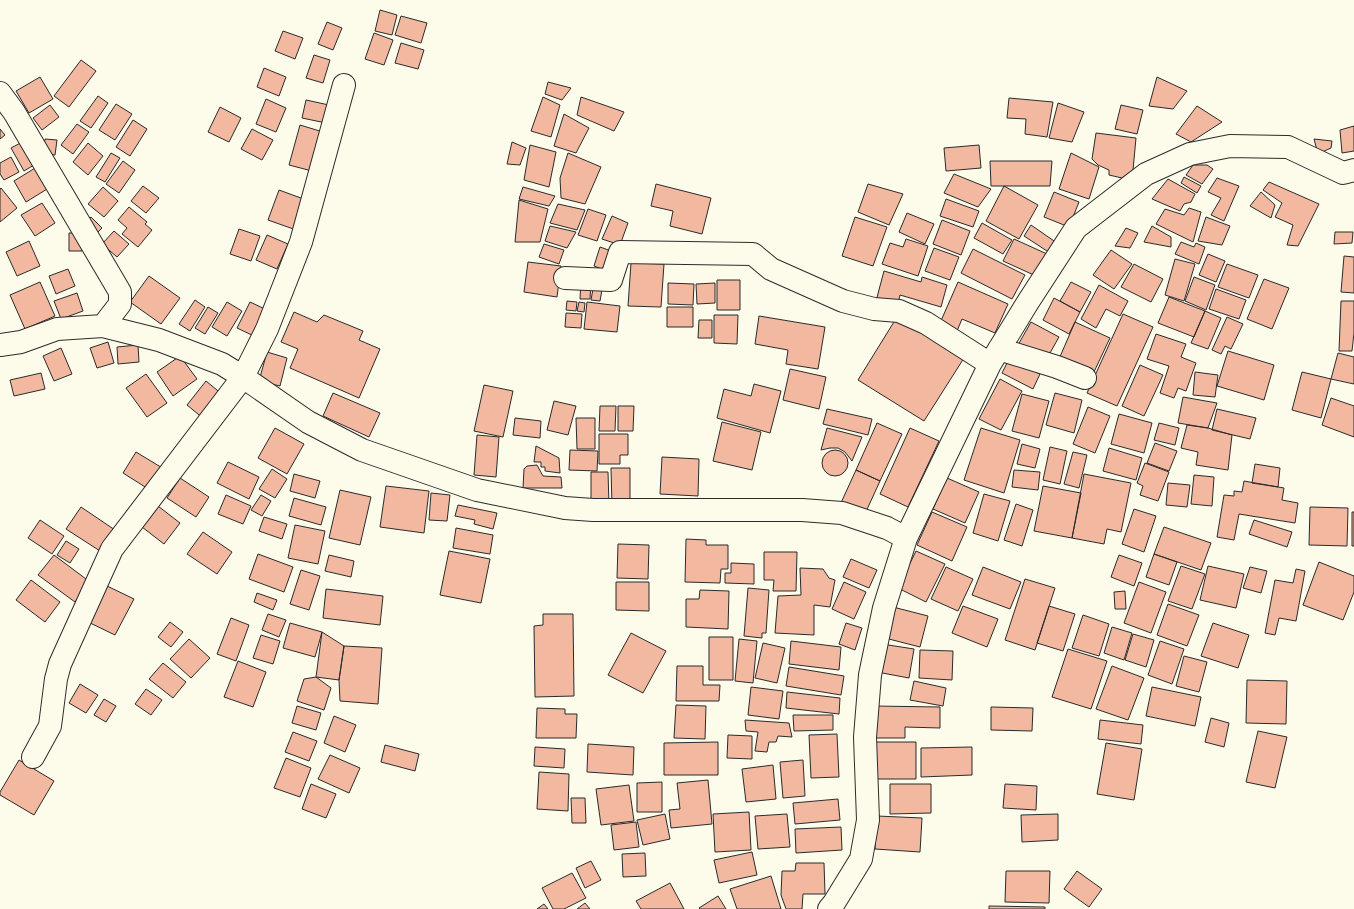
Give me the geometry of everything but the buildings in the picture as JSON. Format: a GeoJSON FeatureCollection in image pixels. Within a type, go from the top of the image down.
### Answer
{"type":"FeatureCollection","features":[{"type":"Feature","properties":{"kind":"street"},"geometry":{"type":"LineString","coordinates":[[33,757],[50,726],[56,679],[60,664],[112,549],[243,377],[267,329],[301,242],[344,85]]}},
{"type":"Feature","properties":{"kind":"street"},"geometry":{"type":"LineString","coordinates":[[0,93],[14,112],[120,292],[120,304],[103,326]]}},
{"type":"Feature","properties":{"kind":"street"},"geometry":{"type":"LineString","coordinates":[[829,909],[861,859],[868,820],[865,737],[870,675],[884,608],[906,538],[995,357],[1028,302],[1076,228],[1146,174],[1190,154],[1230,146],[1288,147],[1343,172],[1354,170]]}},
{"type":"Feature","properties":{"kind":"street"},"geometry":{"type":"LineString","coordinates":[[565,278],[611,280],[620,252],[754,254],[771,268],[843,301],[874,309],[899,312],[926,323],[995,357],[1057,367],[1085,378]]}},
{"type":"Feature","properties":{"kind":"street"},"geometry":{"type":"LineString","coordinates":[[0,345],[21,342],[57,329],[103,326],[159,340],[222,364],[308,422],[362,450],[477,490],[565,508],[593,510],[802,510],[842,513],[887,528],[906,538]]}}]}
